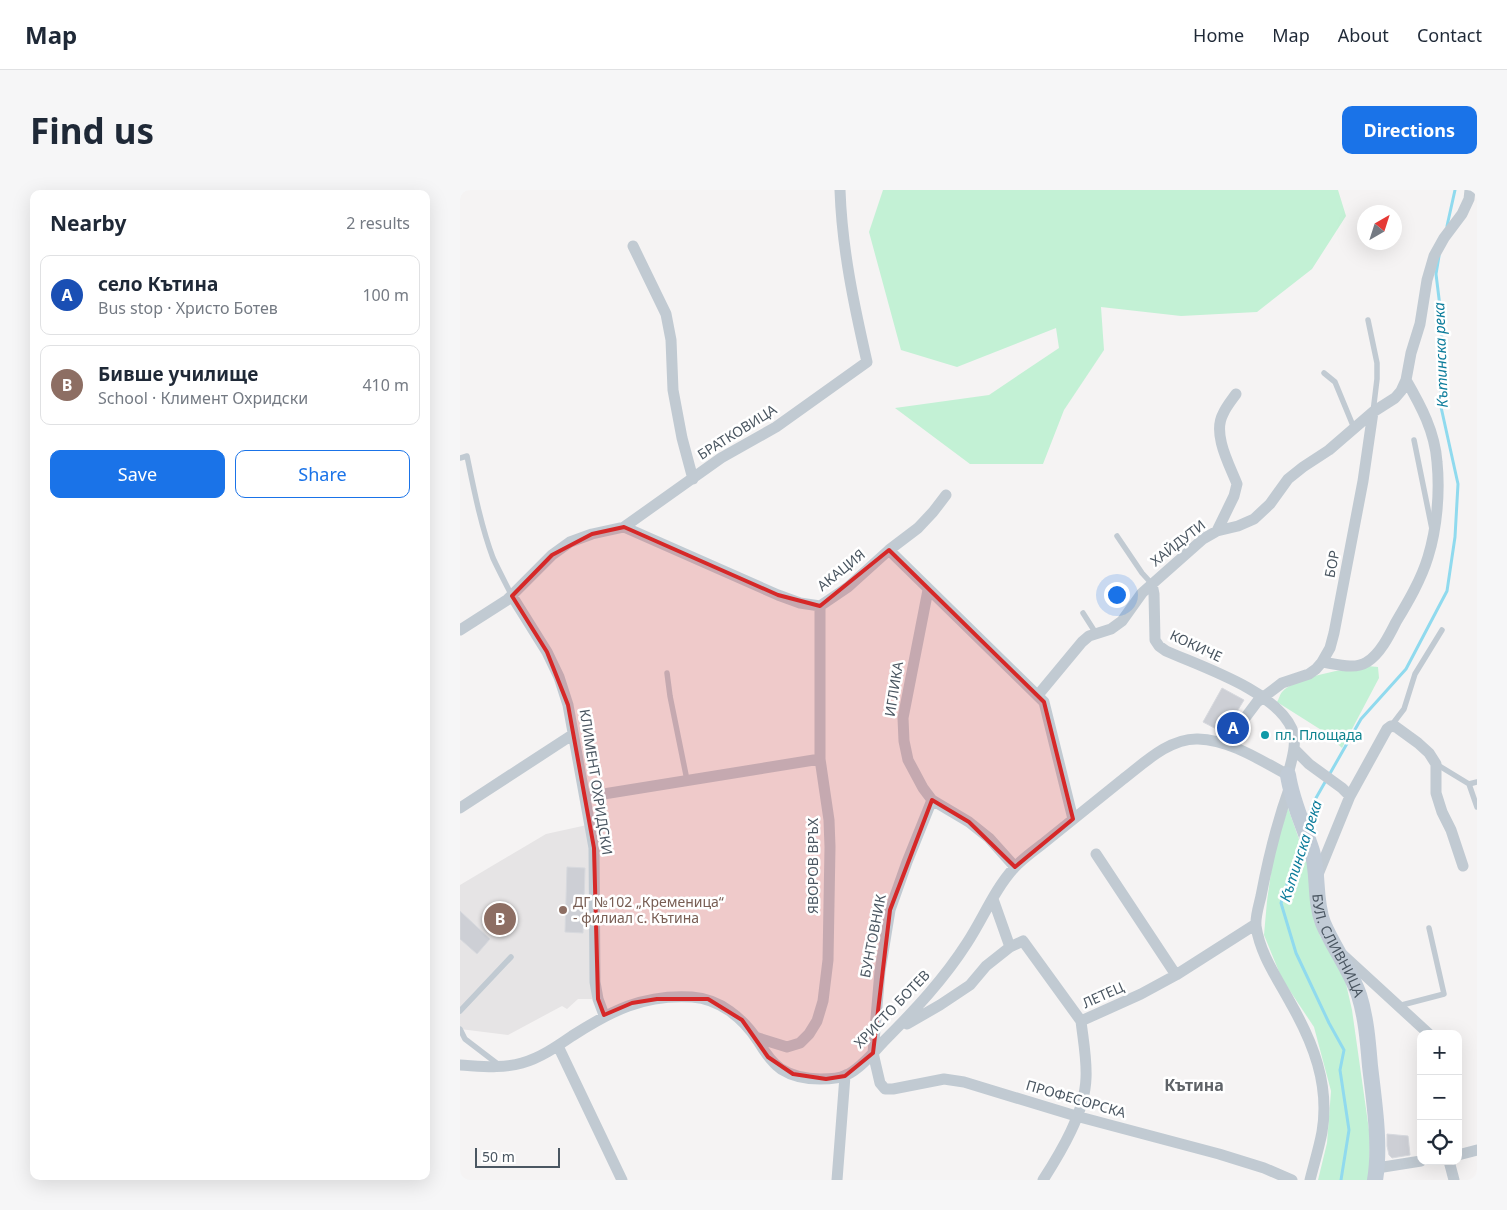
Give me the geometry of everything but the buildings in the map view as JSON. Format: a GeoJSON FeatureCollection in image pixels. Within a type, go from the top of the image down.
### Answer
{"type":"FeatureCollection","features":[{"type":"Feature","properties":{"kind":"street","name":"БРАТКОВИЦА"},"geometry":{"type":"LineString","coordinates":[[624,527],[721,458],[776,427],[867,362],[850,288],[841,220],[840,190]]}},
{"type":"Feature","properties":{"kind":"street"},"geometry":{"type":"LineString","coordinates":[[1322,662],[1356,666],[1367,663],[1379,651],[1409,601],[1427,558],[1433,536],[1437,503],[1437,462],[1432,433],[1424,410],[1406,380],[1411,353],[1420,324],[1426,280],[1434,256],[1444,238],[1462,214],[1469,198],[1470,190]]}},
{"type":"Feature","properties":{"kind":"street"},"geometry":{"type":"LineString","coordinates":[[633,246],[666,314],[671,340],[673,390],[682,438],[693,479]]}},
{"type":"Feature","properties":{"kind":"street","name":"ХАЙДУТИ"},"geometry":{"type":"LineString","coordinates":[[1038,694],[1082,642],[1089,636],[1111,629],[1122,621],[1142,593],[1187,552],[1217,531],[1238,526],[1254,519],[1270,504],[1288,480],[1303,467],[1329,450],[1373,412],[1395,398],[1406,380]]}},
{"type":"Feature","properties":{"kind":"street"},"geometry":{"type":"LineString","coordinates":[[1217,531],[1234,496],[1237,484],[1226,460],[1220,424],[1222,414],[1236,394]]}},
{"type":"Feature","properties":{"kind":"street","name":"БОР"},"geometry":{"type":"LineString","coordinates":[[1268,694],[1282,683],[1309,674],[1322,662],[1330,648],[1363,481],[1373,412]]}},
{"type":"Feature","properties":{"kind":"street","name":"АКАЦИЯ"},"geometry":{"type":"LineString","coordinates":[[624,527],[800,604],[820,606],[848,586],[889,550],[918,528],[946,495]]}},
{"type":"Feature","properties":{"kind":"street"},"geometry":{"type":"LineString","coordinates":[[460,630],[512,596],[552,555],[570,542],[592,534],[624,527]]}},
{"type":"Feature","properties":{"kind":"street"},"geometry":{"type":"LineString","coordinates":[[889,550],[928,590],[1038,694],[1044,702],[1073,819]]}},
{"type":"Feature","properties":{"kind":"street","name":"КОКИЧЕ"},"geometry":{"type":"LineString","coordinates":[[1152,584],[1155,640],[1159,646],[1166,651],[1247,687],[1268,694]]}},
{"type":"Feature","properties":{"kind":"street","name":"ИГЛИКА"},"geometry":{"type":"LineString","coordinates":[[928,590],[903,718],[904,740],[908,760],[923,788],[932,800],[969,822],[989,838],[1015,867]]}},
{"type":"Feature","properties":{"kind":"street","name":"КЛИМЕНТ ОХРИДСКИ"},"geometry":{"type":"LineString","coordinates":[[512,596],[547,652],[559,677],[568,706],[594,848],[595,982],[598,999],[604,1015]]}},
{"type":"Feature","properties":{"kind":"street","name":"ЯВОРОВ ВРЪХ"},"geometry":{"type":"LineString","coordinates":[[755,1037],[787,1047],[800,1043],[809,1034],[817,1021],[823,1001],[828,960],[830,847],[829,820],[820,759],[820,606]]}},
{"type":"Feature","properties":{"kind":"street"},"geometry":{"type":"LineString","coordinates":[[1234,747],[1245,718],[1257,702],[1268,694],[1292,729],[1294,749],[1290,787],[1280,814],[1265,874],[1256,924],[1260,944],[1301,1021],[1314,1051],[1322,1080],[1324,1108],[1322,1132],[1310,1180]]}},
{"type":"Feature","properties":{"kind":"street"},"geometry":{"type":"LineString","coordinates":[[1391,726],[1396,727],[1418,743],[1429,753],[1436,764],[1436,793],[1463,866]]}},
{"type":"Feature","properties":{"kind":"street","name":"БУЛ. СЛИВНИЦА"},"geometry":{"type":"LineString","coordinates":[[1376,1174],[1373,1093],[1367,1033],[1359,996],[1350,973],[1323,922],[1316,879],[1346,792],[1387,729],[1391,726]]}},
{"type":"Feature","properties":{"kind":"street"},"geometry":{"type":"LineString","coordinates":[[460,808],[572,735]]}},
{"type":"Feature","properties":{"kind":"street","name":"ХРИСТО БОТЕВ"},"geometry":{"type":"LineString","coordinates":[[846,1076],[897,1029],[951,968],[1004,881],[1015,867],[1073,819],[1161,751],[1180,742],[1195,739],[1212,740],[1234,747],[1290,787]]}},
{"type":"Feature","properties":{"kind":"street"},"geometry":{"type":"LineString","coordinates":[[1294,749],[1316,770],[1346,792]]}},
{"type":"Feature","properties":{"kind":"street"},"geometry":{"type":"LineString","coordinates":[[585,797],[820,759]]}},
{"type":"Feature","properties":{"kind":"street"},"geometry":{"type":"LineString","coordinates":[[1290,787],[1312,854],[1316,879]]}},
{"type":"Feature","properties":{"kind":"street","name":"БУНТОВНИК"},"geometry":{"type":"LineString","coordinates":[[873,1053],[880,972],[890,910],[932,800]]}},
{"type":"Feature","properties":{"kind":"street"},"geometry":{"type":"LineString","coordinates":[[1096,854],[1176,975]]}},
{"type":"Feature","properties":{"kind":"street"},"geometry":{"type":"LineString","coordinates":[[993,899],[1010,947]]}},
{"type":"Feature","properties":{"kind":"street","name":"ЛЕТЕЦ"},"geometry":{"type":"LineString","coordinates":[[1043,1180],[1061,1151],[1085,1093],[1086,1077],[1081,1020],[1141,994],[1176,975],[1256,924]]}},
{"type":"Feature","properties":{"kind":"street"},"geometry":{"type":"LineString","coordinates":[[897,1029],[940,1005],[970,985],[986,966],[1010,947],[1023,941],[1081,1020]]}},
{"type":"Feature","properties":{"kind":"street"},"geometry":{"type":"LineString","coordinates":[[1338,950],[1425,1030]]}},
{"type":"Feature","properties":{"kind":"street"},"geometry":{"type":"LineString","coordinates":[[460,1065],[500,1066],[521,1064],[541,1056],[558,1046],[604,1015],[632,1003],[690,997],[708,999],[727,1008],[742,1020],[768,1057],[780,1068],[811,1079],[846,1076],[837,1180]]}},
{"type":"Feature","properties":{"kind":"street"},"geometry":{"type":"LineString","coordinates":[[558,1046],[622,1180]]}},
{"type":"Feature","properties":{"kind":"street","name":"ПРОФЕСОРСКА"},"geometry":{"type":"LineString","coordinates":[[873,1053],[880,1083],[885,1089],[944,1079],[979,1086],[1076,1116],[1219,1154],[1264,1168],[1292,1180]]}},
{"type":"Feature","properties":{"kind":"street"},"geometry":{"type":"LineString","coordinates":[[1462,1154],[1477,1150]]}},
{"type":"Feature","properties":{"kind":"street"},"geometry":{"type":"LineString","coordinates":[[1376,1174],[1417,1162]]}},
{"type":"Feature","properties":{"kind":"street"},"geometry":{"type":"LineString","coordinates":[[1450,1165],[1454,1180]]}},
{"type":"Feature","properties":{"kind":"lane"},"geometry":{"type":"LineString","coordinates":[[1368,320],[1377,363],[1373,412]]}},
{"type":"Feature","properties":{"kind":"lane"},"geometry":{"type":"LineString","coordinates":[[1324,373],[1335,382],[1354,428]]}},
{"type":"Feature","properties":{"kind":"lane"},"geometry":{"type":"LineString","coordinates":[[1414,440],[1433,536]]}},
{"type":"Feature","properties":{"kind":"lane"},"geometry":{"type":"LineString","coordinates":[[460,458],[468,456],[480,514],[494,558],[512,596]]}},
{"type":"Feature","properties":{"kind":"lane"},"geometry":{"type":"LineString","coordinates":[[1117,536],[1142,573],[1152,584]]}},
{"type":"Feature","properties":{"kind":"lane"},"geometry":{"type":"LineString","coordinates":[[1082,613],[1097,635]]}},
{"type":"Feature","properties":{"kind":"lane"},"geometry":{"type":"LineString","coordinates":[[1391,726],[1404,710],[1414,674],[1442,630]]}},
{"type":"Feature","properties":{"kind":"lane"},"geometry":{"type":"LineString","coordinates":[[666,673],[687,780]]}},
{"type":"Feature","properties":{"kind":"lane"},"geometry":{"type":"LineString","coordinates":[[1436,764],[1469,784],[1477,807]]}},
{"type":"Feature","properties":{"kind":"lane"},"geometry":{"type":"LineString","coordinates":[[1469,784],[1477,782]]}},
{"type":"Feature","properties":{"kind":"lane"},"geometry":{"type":"LineString","coordinates":[[1398,1006],[1444,994],[1429,928]]}},
{"type":"Feature","properties":{"kind":"lane"},"geometry":{"type":"LineString","coordinates":[[460,1011],[511,957]]}},
{"type":"Feature","properties":{"kind":"lane"},"geometry":{"type":"LineString","coordinates":[[460,1029],[465,1039],[500,1066]]}},
{"type":"Feature","properties":{"kind":"highlighted area"},"geometry":{"type":"Polygon","coordinates":[[[624,527],[778,595],[820,606],[889,550],[1044,702],[1073,819],[1015,867],[969,822],[932,800],[890,910],[873,1053],[845,1076],[826,1079],[793,1074],[768,1057],[742,1020],[708,999],[657,999],[632,1003],[604,1015],[598,999],[594,848],[568,705],[547,652],[512,596],[552,555],[592,534],[624,527]]]}},
{"type":"Feature","properties":{"kind":"shaded area"},"geometry":{"type":"Polygon","coordinates":[[[587,825],[591,867],[592,999],[578,999],[567,1009],[562,1006],[508,1035],[460,1029],[460,885],[546,834],[587,825]]]}},
{"type":"Feature","properties":{"kind":"green space"},"geometry":{"type":"Polygon","coordinates":[[[883,190],[1338,190],[1346,216],[1312,269],[1257,312],[1181,316],[1101,307],[1104,350],[1064,410],[1043,464],[970,464],[895,408],[989,395],[1059,348],[1056,328],[957,367],[901,350],[869,232],[883,190]]]}},
{"type":"Feature","properties":{"kind":"green space"},"geometry":{"type":"Polygon","coordinates":[[[1367,666],[1378,667],[1379,678],[1342,748],[1326,733],[1277,702],[1282,692],[1298,682],[1322,674],[1367,666]]]}},
{"type":"Feature","properties":{"kind":"green space"},"geometry":{"type":"Polygon","coordinates":[[[1288,808],[1311,873],[1311,907],[1320,936],[1344,975],[1352,1010],[1370,1137],[1369,1180],[1318,1180],[1327,1143],[1331,1091],[1314,1027],[1282,979],[1264,935],[1274,851],[1288,808]]]}},
{"type":"Feature","properties":{"kind":"waterway","name":"Кътинска река"},"geometry":{"type":"LineString","coordinates":[[1447,226],[1455,190]]}},
{"type":"Feature","properties":{"kind":"waterway","name":"Кътинска река"},"geometry":{"type":"LineString","coordinates":[[1307,821],[1312,805],[1361,719],[1406,669],[1447,591],[1455,537],[1458,484],[1441,407],[1442,323],[1436,274],[1439,256]]}},
{"type":"Feature","properties":{"kind":"waterway","name":"Кътинска река"},"geometry":{"type":"LineString","coordinates":[[1302,838],[1281,903],[1296,953],[1344,1050],[1340,1070],[1349,1130],[1341,1180]]}},
{"type":"Feature","properties":{"kind":"place","name":"село Кътина"},"geometry":{"type":"Point","coordinates":[1233,728]}},
{"type":"Feature","properties":{"kind":"place","name":"пл. Площада"},"geometry":{"type":"Point","coordinates":[1265,735]}},
{"type":"Feature","properties":{"kind":"place","name":"ДГ №102 „Кременица“ - филиал с. Кътина"},"geometry":{"type":"Point","coordinates":[563,910]}},
{"type":"Feature","properties":{"kind":"place","name":"Бивше училище"},"geometry":{"type":"Point","coordinates":[500,919]}},
{"type":"Feature","properties":{"kind":"district","name":"Кътина"},"geometry":{"type":"Point","coordinates":[1194,1085]}}]}
